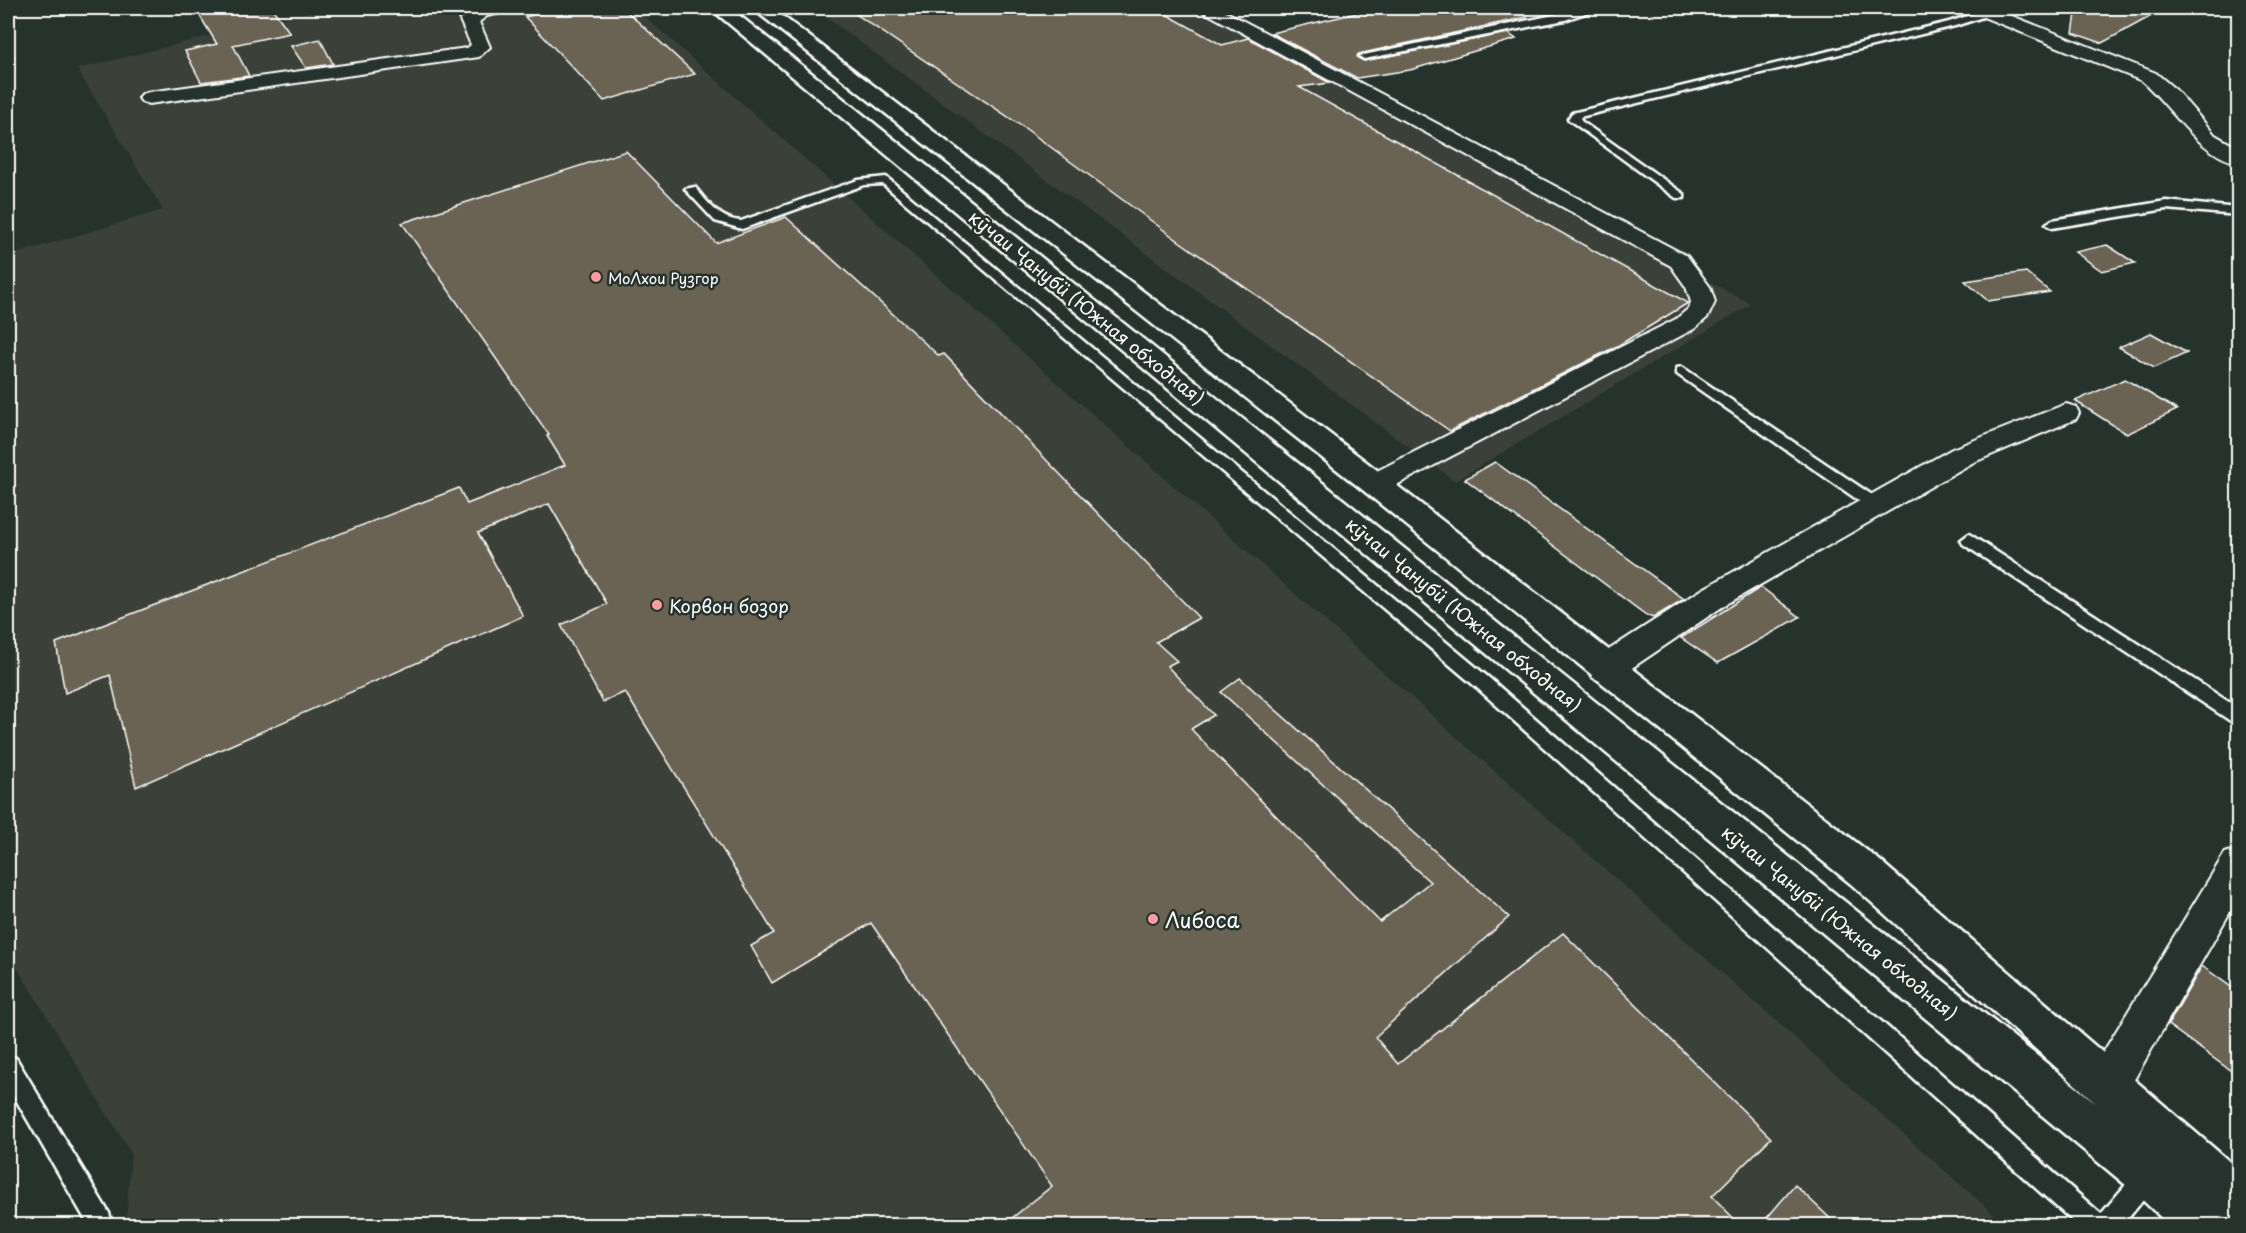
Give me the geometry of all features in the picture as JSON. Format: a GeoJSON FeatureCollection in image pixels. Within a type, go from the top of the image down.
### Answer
{"type":"FeatureCollection","features":[{"type":"Feature","properties":{"kind":"main road","name":"кӯчаи Ҷанубӣ (Южная обходная)"},"geometry":{"type":"LineString","coordinates":[[719,8],[2150,1174],[2205,1226]]}},
{"type":"Feature","properties":{"kind":"main road","name":"кӯчаи Ҷанубӣ (Южная обходная)"},"geometry":{"type":"LineString","coordinates":[[761,8],[1375,484],[1605,669],[1865,872],[2238,1199]]}},
{"type":"Feature","properties":{"kind":"street"},"geometry":{"type":"LineString","coordinates":[[149,98],[472,53],[481,46],[469,20],[482,12],[499,8]]}},
{"type":"Feature","properties":{"kind":"street"},"geometry":{"type":"LineString","coordinates":[[1206,8],[1679,261],[1698,287],[1703,302],[1699,312],[1685,324],[1375,484]]}},
{"type":"Feature","properties":{"kind":"street"},"geometry":{"type":"LineString","coordinates":[[1983,10],[2149,76],[2169,94],[2208,140],[2238,157]]}},
{"type":"Feature","properties":{"kind":"street"},"geometry":{"type":"LineString","coordinates":[[1605,669],[1714,597],[1962,456],[2066,413]]}},
{"type":"Feature","properties":{"kind":"street"},"geometry":{"type":"LineString","coordinates":[[2108,1084],[2238,865]]}},
{"type":"Feature","properties":{"kind":"lane"},"geometry":{"type":"LineString","coordinates":[[1364,56],[1565,17],[1595,8]]}},
{"type":"Feature","properties":{"kind":"lane"},"geometry":{"type":"LineString","coordinates":[[1680,196],[1573,119],[1576,115],[1952,24],[1983,10]]}},
{"type":"Feature","properties":{"kind":"lane"},"geometry":{"type":"LineString","coordinates":[[690,189],[710,212],[728,225],[742,225],[862,182],[886,180],[1482,682],[2096,1226]]}},
{"type":"Feature","properties":{"kind":"lane"},"geometry":{"type":"LineString","coordinates":[[2052,224],[2166,205],[2238,212]]}},
{"type":"Feature","properties":{"kind":"lane"},"geometry":{"type":"LineString","coordinates":[[1682,371],[1876,505]]}},
{"type":"Feature","properties":{"kind":"lane"},"geometry":{"type":"LineString","coordinates":[[1969,540],[2238,717]]}},
{"type":"Feature","properties":{"kind":"lane"},"geometry":{"type":"LineString","coordinates":[[8,1066],[101,1221],[100,1226]]}},
{"type":"Feature","properties":{"kind":"lane"},"geometry":{"type":"LineString","coordinates":[[2106,1226],[2150,1174]]}},
{"type":"Feature","properties":{"kind":"shaded area","name":"Корвон бозор"},"geometry":{"type":"Polygon","coordinates":[[[324,8],[635,8],[2006,1225],[126,1225],[131,1153],[8,953],[8,256],[163,210],[77,69],[324,8]]]}},
{"type":"Feature","properties":{"kind":"shaded area"},"geometry":{"type":"Polygon","coordinates":[[[814,8],[1209,8],[1514,177],[1751,304],[1455,481],[814,8]]]}},
{"type":"Feature","properties":{"kind":"building"},"geometry":{"type":"Polygon","coordinates":[[[195,8],[272,8],[290,33],[233,45],[249,76],[201,82],[185,51],[217,44],[195,8]]]}},
{"type":"Feature","properties":{"kind":"building"},"geometry":{"type":"Polygon","coordinates":[[[561,8],[623,8],[695,74],[604,101],[525,17],[561,8]]]}},
{"type":"Feature","properties":{"kind":"building"},"geometry":{"type":"Polygon","coordinates":[[[847,8],[1155,8],[1222,45],[1248,38],[1330,83],[1299,87],[1688,303],[1619,345],[1450,431],[1176,239],[1026,129],[847,8]]]}},
{"type":"Feature","properties":{"kind":"building"},"geometry":{"type":"Polygon","coordinates":[[[1378,8],[1526,8],[1527,17],[1359,54],[1358,58],[1364,61],[1508,33],[1516,39],[1410,70],[1357,78],[1271,33],[1378,8]]]}},
{"type":"Feature","properties":{"kind":"building"},"geometry":{"type":"Polygon","coordinates":[[[2077,8],[2166,8],[2102,43],[2073,33],[2077,8]]]}},
{"type":"Feature","properties":{"kind":"building"},"geometry":{"type":"Polygon","coordinates":[[[320,39],[333,64],[306,68],[291,46],[320,39]]]}},
{"type":"Feature","properties":{"kind":"building"},"geometry":{"type":"Polygon","coordinates":[[[626,151],[716,243],[786,217],[939,356],[944,354],[1199,618],[1156,642],[1177,661],[1167,666],[1214,715],[1191,729],[1380,922],[1430,882],[1221,692],[1240,678],[1509,917],[1375,1037],[1398,1064],[1563,933],[1771,1138],[1712,1196],[1741,1226],[1002,1226],[1052,1186],[871,923],[772,983],[751,946],[774,933],[625,692],[603,702],[561,625],[607,604],[549,504],[478,533],[523,616],[136,787],[110,675],[65,693],[56,643],[459,488],[467,504],[565,465],[547,436],[549,435],[402,223],[626,151]]]}},
{"type":"Feature","properties":{"kind":"building"},"geometry":{"type":"Polygon","coordinates":[[[2107,245],[2135,263],[2102,271],[2075,252],[2107,245]]]}},
{"type":"Feature","properties":{"kind":"building"},"geometry":{"type":"Polygon","coordinates":[[[2026,272],[2050,292],[1988,301],[1965,281],[2026,272]]]}},
{"type":"Feature","properties":{"kind":"building"},"geometry":{"type":"Polygon","coordinates":[[[2151,333],[2187,353],[2154,368],[2119,347],[2151,333]]]}},
{"type":"Feature","properties":{"kind":"building"},"geometry":{"type":"Polygon","coordinates":[[[2125,379],[2177,410],[2127,434],[2075,401],[2125,379]]]}},
{"type":"Feature","properties":{"kind":"building"},"geometry":{"type":"Polygon","coordinates":[[[1495,462],[1684,599],[1653,618],[1646,615],[1465,479],[1495,462]]]}},
{"type":"Feature","properties":{"kind":"building"},"geometry":{"type":"Polygon","coordinates":[[[1761,587],[1800,617],[1718,663],[1681,638],[1761,587]]]}},
{"type":"Feature","properties":{"kind":"building"},"geometry":{"type":"Polygon","coordinates":[[[2202,966],[2238,992],[2238,1076],[2168,1025],[2202,966]]]}},
{"type":"Feature","properties":{"kind":"building"},"geometry":{"type":"Polygon","coordinates":[[[1795,1185],[1838,1226],[1760,1226],[1795,1185]]]}},
{"type":"Feature","properties":{"kind":"place","name":"МоЛхои Рузгор"},"geometry":{"type":"Point","coordinates":[596,277]}},
{"type":"Feature","properties":{"kind":"place","name":"Корвон бозор"},"geometry":{"type":"Point","coordinates":[657,605]}},
{"type":"Feature","properties":{"kind":"place","name":"Либоса"},"geometry":{"type":"Point","coordinates":[1153,919]}}]}
